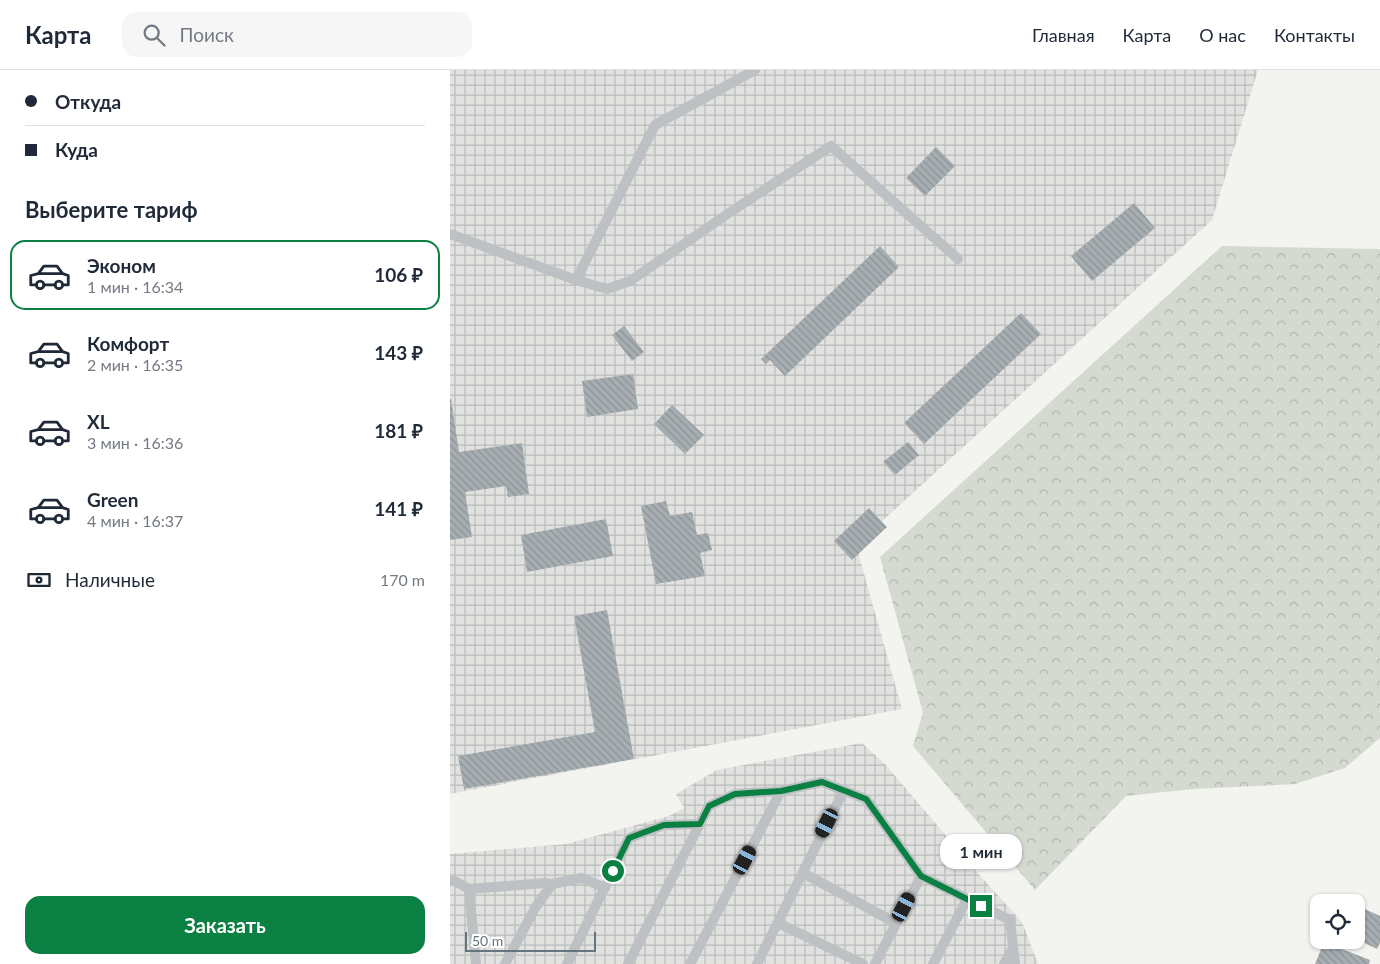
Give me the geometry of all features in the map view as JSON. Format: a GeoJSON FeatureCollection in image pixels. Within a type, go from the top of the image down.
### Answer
{"type":"FeatureCollection","features":[{"type":"Feature","properties":{"kind":"lane"},"geometry":{"type":"LineString","coordinates":[[576,280],[655,125],[755,70]]}},
{"type":"Feature","properties":{"kind":"lane"},"geometry":{"type":"LineString","coordinates":[[450,234],[576,280],[607,289],[630,281],[831,146],[958,260]]}},
{"type":"Feature","properties":{"kind":"lane"},"geometry":{"type":"LineString","coordinates":[[628,964],[709,806],[735,794],[781,791],[822,782],[866,799],[921,876],[1010,920],[1015,964]]}},
{"type":"Feature","properties":{"kind":"lane"},"geometry":{"type":"LineString","coordinates":[[757,964],[844,790]]}},
{"type":"Feature","properties":{"kind":"lane"},"geometry":{"type":"LineString","coordinates":[[690,964],[781,791]]}},
{"type":"Feature","properties":{"kind":"lane"},"geometry":{"type":"LineString","coordinates":[[567,964],[629,838],[664,825],[700,824]]}},
{"type":"Feature","properties":{"kind":"lane"},"geometry":{"type":"LineString","coordinates":[[802,873],[896,923]]}},
{"type":"Feature","properties":{"kind":"lane"},"geometry":{"type":"LineString","coordinates":[[875,964],[921,876]]}},
{"type":"Feature","properties":{"kind":"lane"},"geometry":{"type":"LineString","coordinates":[[450,880],[469,889],[552,884],[582,878],[605,888]]}},
{"type":"Feature","properties":{"kind":"lane"},"geometry":{"type":"LineString","coordinates":[[505,964],[535,908],[552,884]]}},
{"type":"Feature","properties":{"kind":"lane"},"geometry":{"type":"LineString","coordinates":[[469,889],[476,964]]}},
{"type":"Feature","properties":{"kind":"lane"},"geometry":{"type":"LineString","coordinates":[[933,964],[967,899]]}},
{"type":"Feature","properties":{"kind":"lane"},"geometry":{"type":"LineString","coordinates":[[778,923],[863,964]]}},
{"type":"Feature","properties":{"kind":"lane"},"geometry":{"type":"LineString","coordinates":[[1004,964],[1013,948]]}},
{"type":"Feature","properties":{"kind":"shaded area"},"geometry":{"type":"Polygon","coordinates":[[[450,70],[1258,70],[1212,220],[856,545],[902,709],[450,794],[450,70]]]}},
{"type":"Feature","properties":{"kind":"shaded area"},"geometry":{"type":"Polygon","coordinates":[[[862,743],[885,764],[1022,922],[1038,964],[450,964],[450,854],[566,844],[669,816],[684,808],[676,794],[717,770],[862,743]]]}},
{"type":"Feature","properties":{"kind":"green space"},"geometry":{"type":"Polygon","coordinates":[[[1222,246],[1380,249],[1380,738],[1345,768],[1295,784],[1193,789],[1126,796],[1035,890],[913,746],[923,713],[880,557],[1222,246]]]}},
{"type":"Feature","properties":{"kind":"building"},"geometry":{"type":"Polygon","coordinates":[[[936,147],[955,166],[925,196],[906,178],[936,147]]]}},
{"type":"Feature","properties":{"kind":"building"},"geometry":{"type":"Polygon","coordinates":[[[1134,203],[1155,228],[1092,281],[1071,256],[1134,203]]]}},
{"type":"Feature","properties":{"kind":"building"},"geometry":{"type":"Polygon","coordinates":[[[880,246],[899,267],[785,376],[770,360],[766,364],[761,359],[880,246]]]}},
{"type":"Feature","properties":{"kind":"building"},"geometry":{"type":"Polygon","coordinates":[[[1021,313],[1041,334],[924,444],[904,423],[1021,313]]]}},
{"type":"Feature","properties":{"kind":"building"},"geometry":{"type":"Polygon","coordinates":[[[624,326],[644,352],[632,361],[612,335],[624,326]]]}},
{"type":"Feature","properties":{"kind":"building"},"geometry":{"type":"Polygon","coordinates":[[[633,374],[638,409],[587,417],[582,381],[633,374]]]}},
{"type":"Feature","properties":{"kind":"building"},"geometry":{"type":"Polygon","coordinates":[[[450,399],[459,452],[522,443],[529,494],[508,497],[506,486],[465,492],[472,537],[450,540],[450,399]]]}},
{"type":"Feature","properties":{"kind":"building"},"geometry":{"type":"Polygon","coordinates":[[[672,405],[704,435],[685,454],[654,424],[672,405]]]}},
{"type":"Feature","properties":{"kind":"building"},"geometry":{"type":"Polygon","coordinates":[[[908,442],[919,455],[895,475],[883,462],[908,442]]]}},
{"type":"Feature","properties":{"kind":"building"},"geometry":{"type":"Polygon","coordinates":[[[666,501],[670,516],[692,512],[697,535],[708,533],[712,550],[700,553],[705,576],[656,584],[641,506],[666,501]]]}},
{"type":"Feature","properties":{"kind":"building"},"geometry":{"type":"Polygon","coordinates":[[[869,508],[887,527],[852,560],[834,541],[869,508]]]}},
{"type":"Feature","properties":{"kind":"building"},"geometry":{"type":"Polygon","coordinates":[[[606,519],[613,556],[527,572],[521,535],[606,519]]]}},
{"type":"Feature","properties":{"kind":"building"},"geometry":{"type":"Polygon","coordinates":[[[607,610],[634,759],[464,789],[458,756],[595,732],[574,616],[607,610]]]}},
{"type":"Feature","properties":{"kind":"building"},"geometry":{"type":"Polygon","coordinates":[[[1365,909],[1380,916],[1380,943],[1377,949],[1365,943],[1365,909]]]}},
{"type":"Feature","properties":{"kind":"building"},"geometry":{"type":"Polygon","coordinates":[[[1321,949],[1342,949],[1370,960],[1369,964],[1315,964],[1321,949]]]}},
{"type":"Feature","properties":{"kind":"route"},"geometry":{"type":"LineString","coordinates":[[613,871],[629,838],[664,825],[700,824],[709,806],[735,794],[781,791],[822,782],[866,799],[921,876],[981,906]]}}]}
